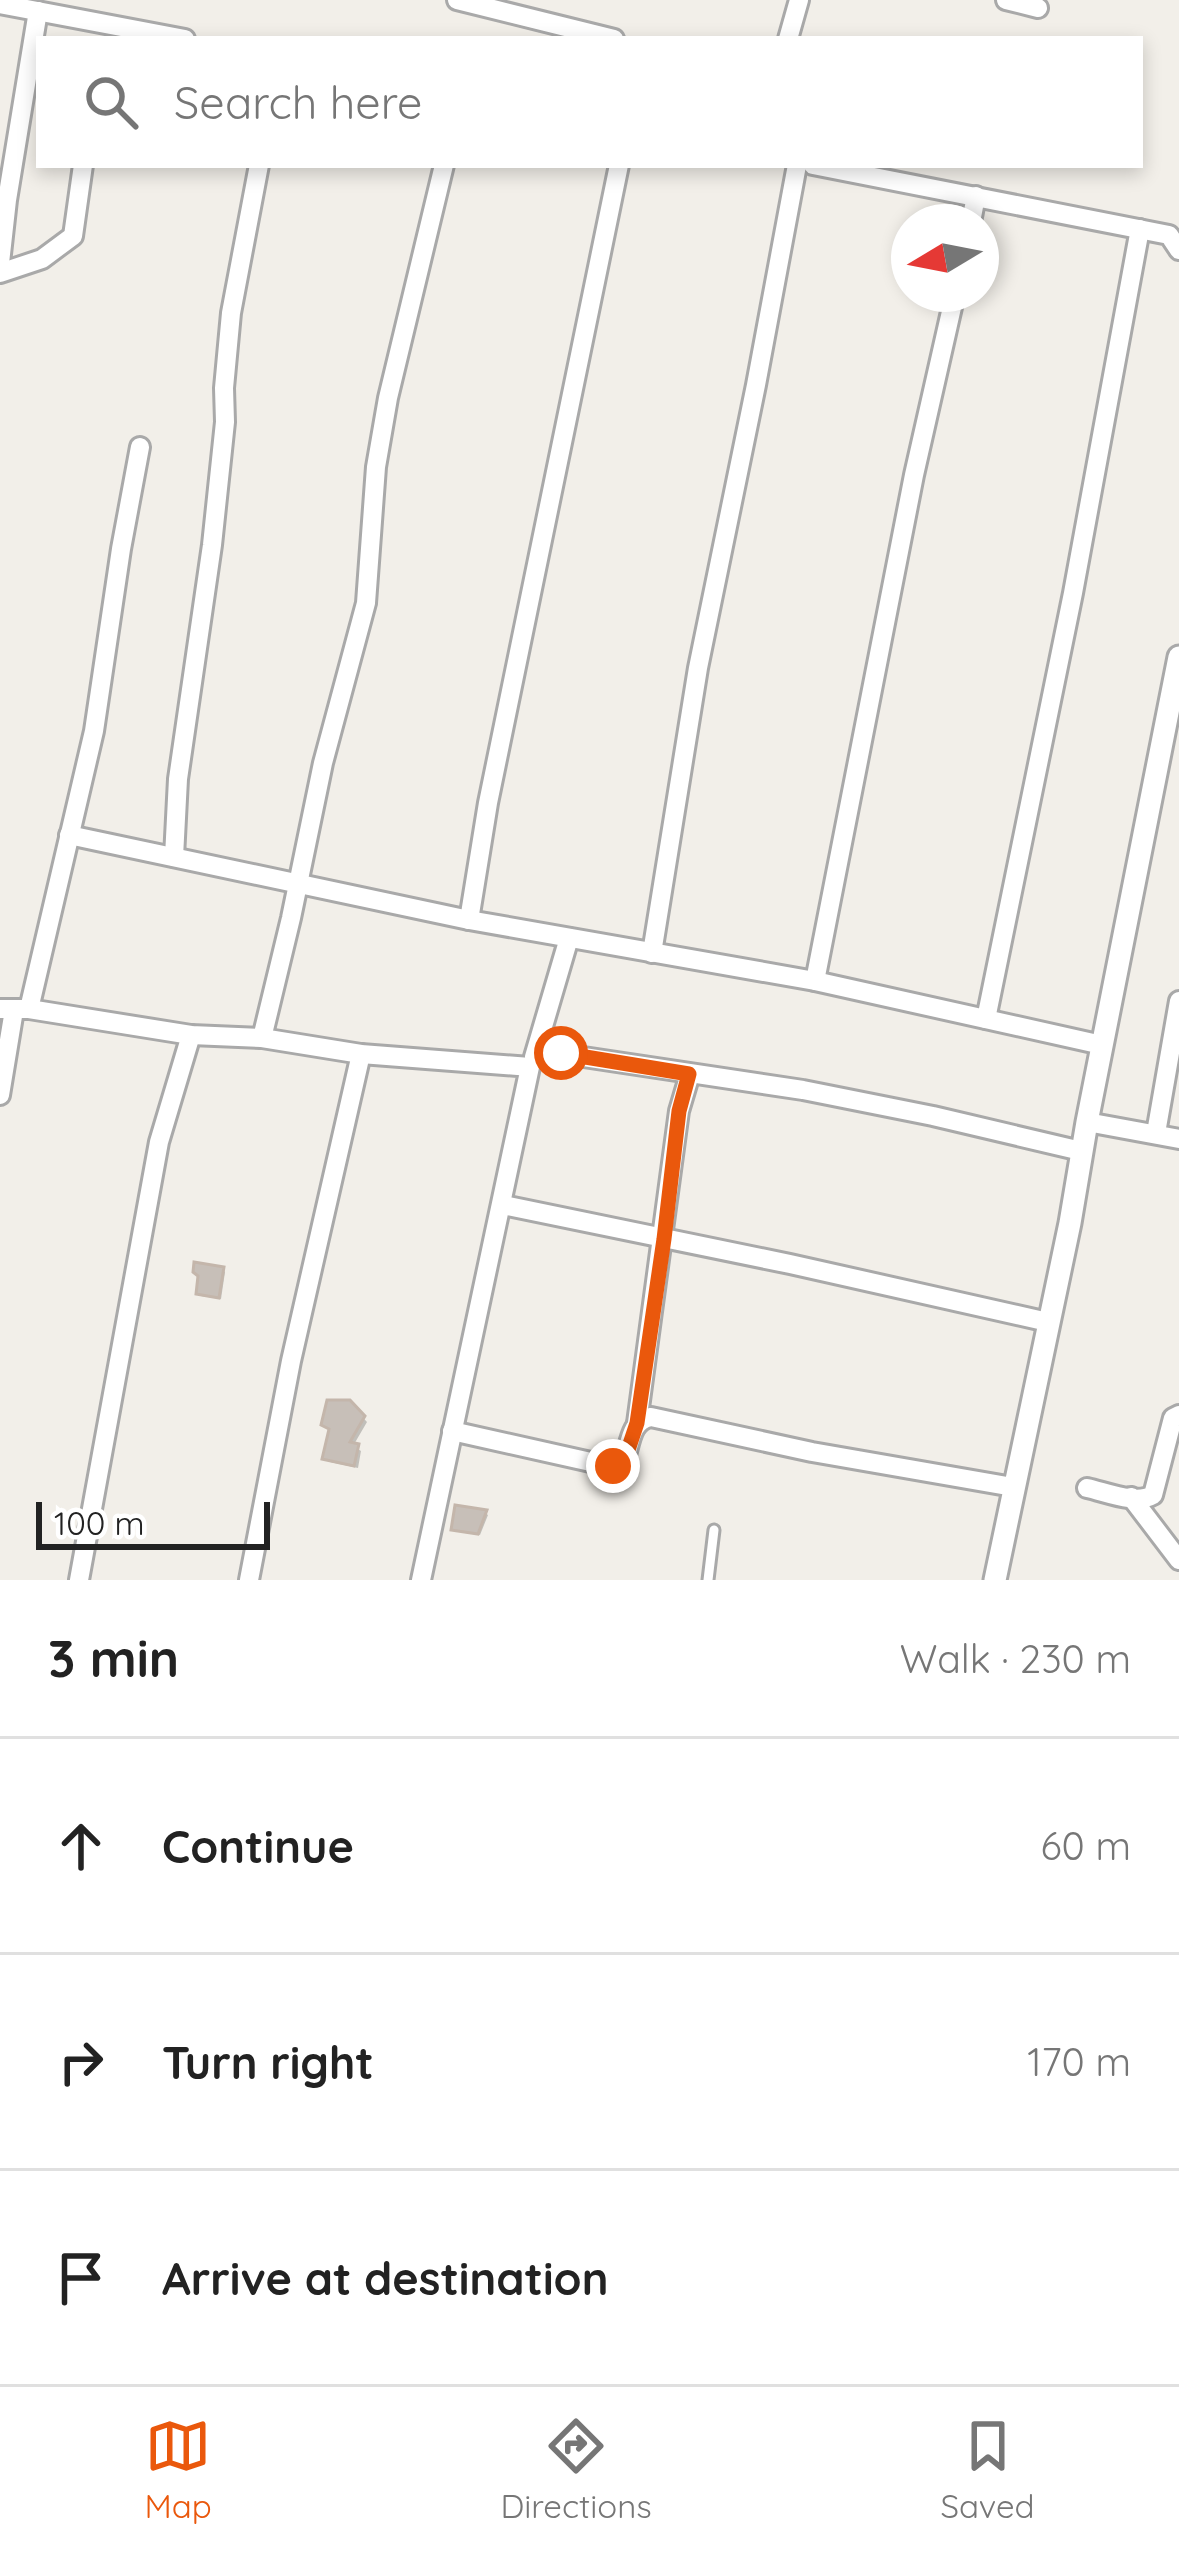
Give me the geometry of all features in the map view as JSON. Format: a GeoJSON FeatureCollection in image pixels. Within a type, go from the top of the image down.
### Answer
{"type":"FeatureCollection","features":[{"type":"Feature","properties":{"kind":"street"},"geometry":{"type":"LineString","coordinates":[[457,0],[521,8],[605,36]]}},
{"type":"Feature","properties":{"kind":"street"},"geometry":{"type":"LineString","coordinates":[[789,36],[799,0]]}},
{"type":"Feature","properties":{"kind":"street"},"geometry":{"type":"LineString","coordinates":[[1006,0],[1038,8]]}},
{"type":"Feature","properties":{"kind":"street"},"geometry":{"type":"LineString","coordinates":[[0,4],[107,32],[152,36]]}},
{"type":"Feature","properties":{"kind":"street"},"geometry":{"type":"LineString","coordinates":[[0,263],[38,11]]}},
{"type":"Feature","properties":{"kind":"street"},"geometry":{"type":"LineString","coordinates":[[0,272],[42,260],[73,236],[83,168]]}},
{"type":"Feature","properties":{"kind":"street"},"geometry":{"type":"LineString","coordinates":[[174,857],[178,778],[225,422],[231,313],[258,168]]}},
{"type":"Feature","properties":{"kind":"street"},"geometry":{"type":"LineString","coordinates":[[262,1037],[323,763],[366,603],[376,467],[388,398],[443,168]]}},
{"type":"Feature","properties":{"kind":"street"},"geometry":{"type":"LineString","coordinates":[[469,920],[488,803],[618,168]]}},
{"type":"Feature","properties":{"kind":"street"},"geometry":{"type":"LineString","coordinates":[[652,953],[698,668],[796,168]]}},
{"type":"Feature","properties":{"kind":"street"},"geometry":{"type":"LineString","coordinates":[[829,168],[1169,235],[1179,250]]}},
{"type":"Feature","properties":{"kind":"street"},"geometry":{"type":"LineString","coordinates":[[974,204],[976,196]]}},
{"type":"Feature","properties":{"kind":"street"},"geometry":{"type":"LineString","coordinates":[[986,1019],[1065,637],[1140,229]]}},
{"type":"Feature","properties":{"kind":"street"},"geometry":{"type":"LineString","coordinates":[[815,981],[914,475],[951,312]]}},
{"type":"Feature","properties":{"kind":"street"},"geometry":{"type":"LineString","coordinates":[[0,1095],[14,1010],[69,835],[94,731],[140,446]]}},
{"type":"Feature","properties":{"kind":"street"},"geometry":{"type":"LineString","coordinates":[[995,1580],[1179,657]]}},
{"type":"Feature","properties":{"kind":"street"},"geometry":{"type":"LineString","coordinates":[[69,835],[469,920],[815,981],[1102,1045]]}},
{"type":"Feature","properties":{"kind":"street"},"geometry":{"type":"LineString","coordinates":[[421,1580],[534,1059],[568,938]]}},
{"type":"Feature","properties":{"kind":"street"},"geometry":{"type":"LineString","coordinates":[[1156,1133],[1179,1001]]}},
{"type":"Feature","properties":{"kind":"street"},"geometry":{"type":"LineString","coordinates":[[14,1010],[191,1034],[262,1037],[361,1054],[534,1059],[689,1074],[824,1094],[1082,1151]]}},
{"type":"Feature","properties":{"kind":"street"},"geometry":{"type":"LineString","coordinates":[[79,1580],[159,1142],[191,1034]]}},
{"type":"Feature","properties":{"kind":"street"},"geometry":{"type":"LineString","coordinates":[[249,1580],[290,1361],[361,1054]]}},
{"type":"Feature","properties":{"kind":"street"},"geometry":{"type":"LineString","coordinates":[[452,1431],[613,1466],[624,1462],[637,1423],[679,1111],[689,1074]]}},
{"type":"Feature","properties":{"kind":"street"},"geometry":{"type":"LineString","coordinates":[[1087,1122],[1179,1139]]}},
{"type":"Feature","properties":{"kind":"street"},"geometry":{"type":"LineString","coordinates":[[503,1205],[1048,1322]]}},
{"type":"Feature","properties":{"kind":"street"},"geometry":{"type":"LineString","coordinates":[[1087,1488],[1145,1500],[1153,1496],[1173,1418],[1179,1415]]}},
{"type":"Feature","properties":{"kind":"street"},"geometry":{"type":"LineString","coordinates":[[637,1423],[651,1417],[1013,1487]]}},
{"type":"Feature","properties":{"kind":"street"},"geometry":{"type":"LineString","coordinates":[[1131,1498],[1179,1560]]}},
{"type":"Feature","properties":{"kind":"lane"},"geometry":{"type":"LineString","coordinates":[[708,1580],[714,1530]]}},
{"type":"Feature","properties":{"kind":"building"},"geometry":{"type":"Polygon","coordinates":[[[194,1262],[224,1267],[219,1298],[196,1294],[194,1262]]]}},
{"type":"Feature","properties":{"kind":"building"},"geometry":{"type":"Polygon","coordinates":[[[327,1400],[350,1400],[365,1416],[350,1442],[359,1444],[354,1466],[322,1459],[329,1429],[321,1425],[327,1400]]]}},
{"type":"Feature","properties":{"kind":"building"},"geometry":{"type":"Polygon","coordinates":[[[455,1505],[487,1510],[478,1534],[451,1530],[455,1505]]]}},
{"type":"Feature","properties":{"kind":"route"},"geometry":{"type":"LineString","coordinates":[[561,1053],[689,1074],[679,1111],[637,1423],[624,1462],[613,1466]]}}]}
